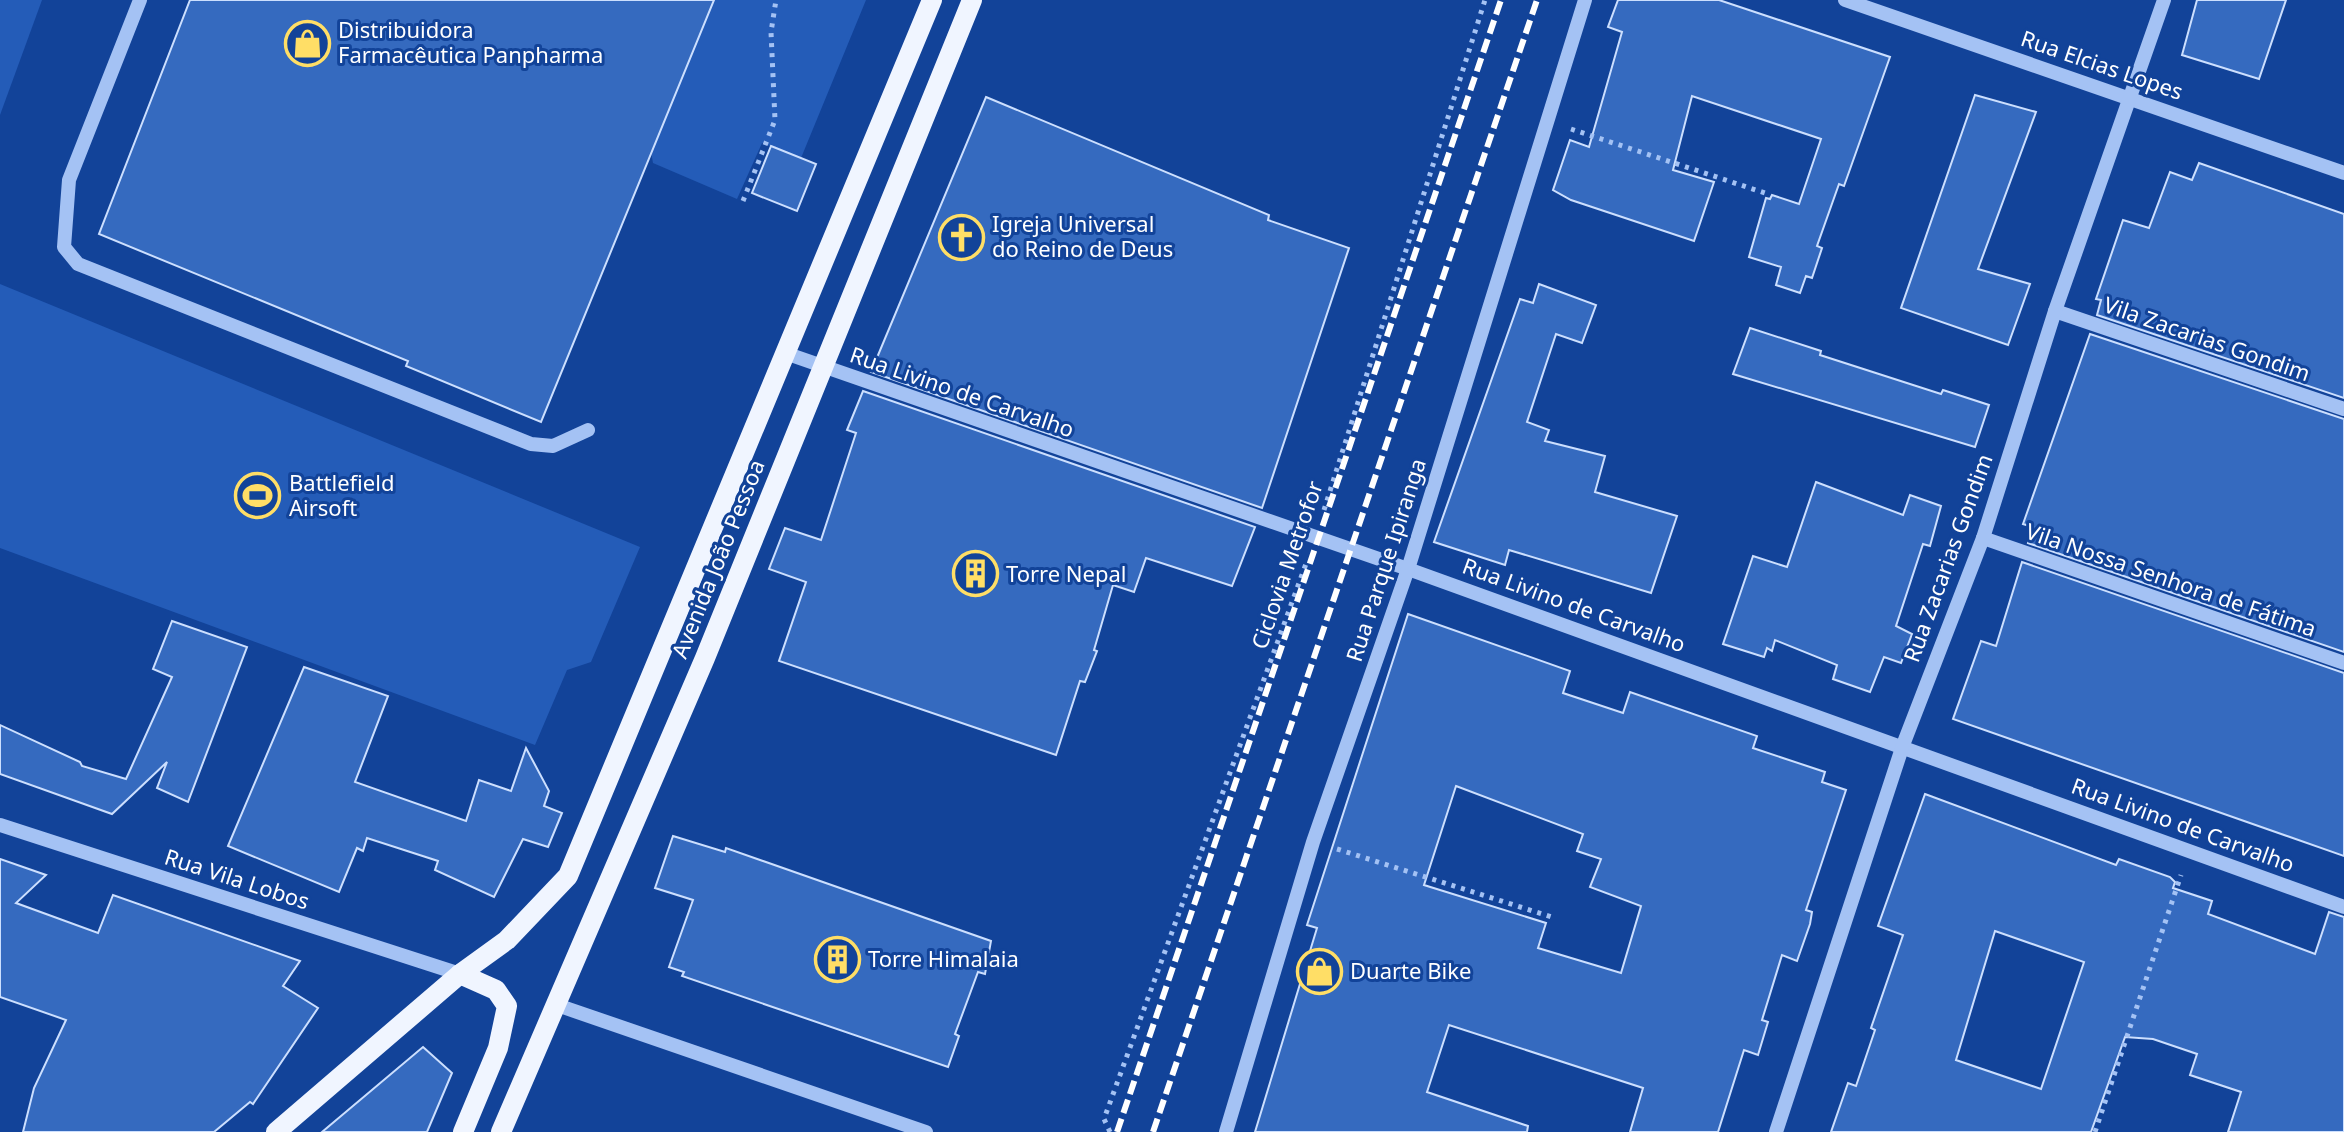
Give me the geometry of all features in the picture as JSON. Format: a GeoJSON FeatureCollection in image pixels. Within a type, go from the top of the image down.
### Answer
{"type":"FeatureCollection","features":[{"type":"Feature","properties":{"kind":"main road","name":"Avenida João Pessoa"},"geometry":{"type":"LineString","coordinates":[[276,1132],[460,974],[507,940],[568,876],[932,0]]}},
{"type":"Feature","properties":{"kind":"main road","name":"Avenida João Pessoa"},"geometry":{"type":"LineString","coordinates":[[501,1132],[705,658],[972,0]]}},
{"type":"Feature","properties":{"kind":"main road"},"geometry":{"type":"LineString","coordinates":[[460,974],[496,990],[507,1006],[498,1048],[463,1132]]}},
{"type":"Feature","properties":{"kind":"street"},"geometry":{"type":"LineString","coordinates":[[140,0],[69,180],[64,247],[78,264],[531,444],[553,446],[588,430]]}},
{"type":"Feature","properties":{"kind":"street","name":"Rua Parque Ipiranga"},"geometry":{"type":"LineString","coordinates":[[1226,1132],[1313,842],[1408,569],[1585,0]]}},
{"type":"Feature","properties":{"kind":"street","name":"Rua Elcias Lopes"},"geometry":{"type":"LineString","coordinates":[[1845,0],[2344,173]]}},
{"type":"Feature","properties":{"kind":"street","name":"Rua Zacarias Gondim"},"geometry":{"type":"LineString","coordinates":[[1776,1132],[1903,745],[1983,538],[2055,311],[2164,0]]}},
{"type":"Feature","properties":{"kind":"street","name":"Vila Zacarias Gondim"},"geometry":{"type":"LineString","coordinates":[[2055,311],[2344,409]]}},
{"type":"Feature","properties":{"kind":"street","name":"Rua Livino de Carvalho"},"geometry":{"type":"LineString","coordinates":[[785,353],[1408,569],[1903,745],[2344,907]]}},
{"type":"Feature","properties":{"kind":"street","name":"Vila Nossa Senhora de Fátima"},"geometry":{"type":"LineString","coordinates":[[1983,538],[2344,663]]}},
{"type":"Feature","properties":{"kind":"street","name":"Rua Vila Lobos"},"geometry":{"type":"LineString","coordinates":[[0,825],[460,974]]}},
{"type":"Feature","properties":{"kind":"street"},"geometry":{"type":"LineString","coordinates":[[557,1005],[926,1132]]}},
{"type":"Feature","properties":{"kind":"path"},"geometry":{"type":"LineString","coordinates":[[743,201],[775,120],[771,32],[776,0]]}},
{"type":"Feature","properties":{"kind":"path","name":"Ciclovia Metrofor"},"geometry":{"type":"LineString","coordinates":[[1110,1132],[1104,1119],[1316,538],[1485,0]]}},
{"type":"Feature","properties":{"kind":"path"},"geometry":{"type":"LineString","coordinates":[[1548,121],[1765,193]]}},
{"type":"Feature","properties":{"kind":"path"},"geometry":{"type":"LineString","coordinates":[[1313,842],[1552,917]]}},
{"type":"Feature","properties":{"kind":"path"},"geometry":{"type":"LineString","coordinates":[[2095,1132],[2189,851]]}},
{"type":"Feature","properties":{"kind":"shaded area"},"geometry":{"type":"Polygon","coordinates":[[[0,0],[42,0],[0,115],[0,0]]]}},
{"type":"Feature","properties":{"kind":"shaded area"},"geometry":{"type":"Polygon","coordinates":[[[625,0],[866,0],[801,158],[762,143],[737,199],[653,163],[625,0]]]}},
{"type":"Feature","properties":{"kind":"shaded area","name":"Battlefield Airsoft"},"geometry":{"type":"Polygon","coordinates":[[[0,284],[640,547],[591,662],[567,670],[535,745],[0,548],[0,284]]]}},
{"type":"Feature","properties":{"kind":"building"},"geometry":{"type":"Polygon","coordinates":[[[190,0],[714,0],[541,422],[406,366],[408,361],[99,234],[190,0]]]}},
{"type":"Feature","properties":{"kind":"building"},"geometry":{"type":"Polygon","coordinates":[[[1618,0],[1719,0],[1890,57],[1844,186],[1839,184],[1817,246],[1822,248],[1812,278],[1806,276],[1800,293],[1776,285],[1781,267],[1749,257],[1766,198],[1770,199],[1772,195],[1799,204],[1821,139],[1692,96],[1673,170],[1714,182],[1694,241],[1571,200],[1553,190],[1570,140],[1589,147],[1622,32],[1608,27],[1618,0]]]}},
{"type":"Feature","properties":{"kind":"building"},"geometry":{"type":"Polygon","coordinates":[[[2197,0],[2286,0],[2259,79],[2182,55],[2197,0]]]}},
{"type":"Feature","properties":{"kind":"building"},"geometry":{"type":"Polygon","coordinates":[[[1975,95],[2036,112],[1978,269],[2030,284],[2008,345],[1901,308],[1975,95]]]}},
{"type":"Feature","properties":{"kind":"building"},"geometry":{"type":"Polygon","coordinates":[[[986,97],[1269,215],[1268,220],[1349,248],[1262,508],[871,372],[986,97]]]}},
{"type":"Feature","properties":{"kind":"building"},"geometry":{"type":"Polygon","coordinates":[[[771,146],[816,164],[797,211],[752,193],[771,146]]]}},
{"type":"Feature","properties":{"kind":"building"},"geometry":{"type":"Polygon","coordinates":[[[2199,163],[2344,214],[2344,398],[2097,315],[2101,300],[2096,299],[2123,220],[2149,228],[2170,172],[2192,180],[2199,163]]]}},
{"type":"Feature","properties":{"kind":"building"},"geometry":{"type":"Polygon","coordinates":[[[1539,284],[1596,305],[1582,343],[1556,334],[1527,422],[1549,430],[1545,441],[1605,456],[1595,492],[1677,516],[1651,593],[1509,550],[1505,565],[1434,542],[1520,299],[1533,303],[1539,284]]]}},
{"type":"Feature","properties":{"kind":"building"},"geometry":{"type":"Polygon","coordinates":[[[1750,328],[1821,351],[1820,355],[1941,394],[1943,390],[1989,405],[1975,447],[1733,374],[1750,328]]]}},
{"type":"Feature","properties":{"kind":"building"},"geometry":{"type":"Polygon","coordinates":[[[2090,334],[2344,419],[2344,652],[2028,543],[2033,527],[2023,524],[2090,334]]]}},
{"type":"Feature","properties":{"kind":"building"},"geometry":{"type":"Polygon","coordinates":[[[863,391],[1255,527],[1232,586],[1146,558],[1134,592],[1113,585],[1094,650],[1097,651],[1085,682],[1080,681],[1056,755],[779,661],[806,582],[769,569],[785,528],[821,540],[856,433],[847,430],[863,391]]]}},
{"type":"Feature","properties":{"kind":"building"},"geometry":{"type":"Polygon","coordinates":[[[1816,482],[1903,515],[1910,495],[1941,506],[1930,546],[1923,544],[1896,626],[1912,634],[1901,663],[1884,657],[1870,692],[1833,679],[1837,665],[1775,640],[1772,651],[1767,648],[1764,657],[1723,644],[1753,556],[1787,567],[1816,482]]]}},
{"type":"Feature","properties":{"kind":"building"},"geometry":{"type":"Polygon","coordinates":[[[2022,562],[2344,673],[2344,856],[1953,719],[1981,641],[1996,646],[2022,562]]]}},
{"type":"Feature","properties":{"kind":"building"},"geometry":{"type":"Polygon","coordinates":[[[1408,614],[1570,671],[1563,693],[1623,713],[1630,692],[1757,736],[1753,748],[1825,772],[1822,782],[1846,790],[1806,910],[1812,912],[1810,924],[1797,961],[1782,955],[1762,1020],[1768,1022],[1758,1055],[1744,1050],[1718,1132],[1630,1132],[1643,1088],[1449,1025],[1427,1092],[1528,1126],[1527,1132],[1255,1132],[1317,928],[1307,925],[1408,614]],[[1456,786],[1424,885],[1546,923],[1538,948],[1621,973],[1641,906],[1590,887],[1601,859],[1577,851],[1583,834],[1456,786]]]}},
{"type":"Feature","properties":{"kind":"building"},"geometry":{"type":"Polygon","coordinates":[[[172,621],[247,647],[188,802],[157,788],[167,762],[112,814],[0,774],[0,725],[80,762],[82,766],[126,779],[172,677],[153,669],[172,621]]]}},
{"type":"Feature","properties":{"kind":"building"},"geometry":{"type":"Polygon","coordinates":[[[304,667],[388,696],[355,782],[466,821],[479,780],[511,791],[526,748],[549,791],[544,806],[562,813],[548,847],[523,839],[494,897],[435,870],[438,861],[367,838],[363,851],[357,848],[339,892],[228,846],[304,667]]]}},
{"type":"Feature","properties":{"kind":"building"},"geometry":{"type":"Polygon","coordinates":[[[1925,794],[2116,865],[2119,859],[2170,877],[2175,882],[2173,888],[2212,901],[2208,914],[2315,954],[2329,912],[2344,917],[2344,1132],[2228,1132],[2241,1092],[2190,1075],[2197,1054],[2153,1039],[2125,1037],[2091,1132],[1831,1132],[1848,1083],[1856,1086],[1875,1030],[1871,1028],[1903,935],[1878,926],[1925,794]],[[1995,931],[1956,1060],[2041,1089],[2084,962],[1995,931]]]}},
{"type":"Feature","properties":{"kind":"building","name":"Torre Himalaia"},"geometry":{"type":"Polygon","coordinates":[[[673,836],[725,852],[726,848],[991,941],[985,974],[978,972],[955,1034],[959,1036],[948,1067],[682,976],[684,972],[669,967],[693,900],[655,888],[673,836]]]}},
{"type":"Feature","properties":{"kind":"building"},"geometry":{"type":"Polygon","coordinates":[[[0,859],[46,875],[16,903],[98,933],[113,895],[300,961],[283,986],[318,1008],[253,1104],[250,1102],[214,1132],[23,1132],[34,1088],[66,1020],[0,997],[0,859]]]}},
{"type":"Feature","properties":{"kind":"building"},"geometry":{"type":"Polygon","coordinates":[[[423,1047],[452,1073],[427,1132],[322,1132],[423,1047]]]}},
{"type":"Feature","properties":{"kind":"railway"},"geometry":{"type":"LineString","coordinates":[[1117,1132],[1501,0]]}},
{"type":"Feature","properties":{"kind":"railway"},"geometry":{"type":"LineString","coordinates":[[1153,1132],[1537,0]]}},
{"type":"Feature","properties":{"kind":"place","name":"Distribuidora Farmacêutica Panpharma"},"geometry":{"type":"Point","coordinates":[307,43]}},
{"type":"Feature","properties":{"kind":"place","name":"Igreja Universal do Reino de Deus"},"geometry":{"type":"Point","coordinates":[961,237]}},
{"type":"Feature","properties":{"kind":"place","name":"Battlefield Airsoft"},"geometry":{"type":"Point","coordinates":[258,496]}},
{"type":"Feature","properties":{"kind":"place","name":"Torre Nepal"},"geometry":{"type":"Point","coordinates":[975,574]}},
{"type":"Feature","properties":{"kind":"place","name":"Torre Himalaia"},"geometry":{"type":"Point","coordinates":[837,959]}},
{"type":"Feature","properties":{"kind":"place","name":"Duarte Bike"},"geometry":{"type":"Point","coordinates":[1319,971]}}]}
